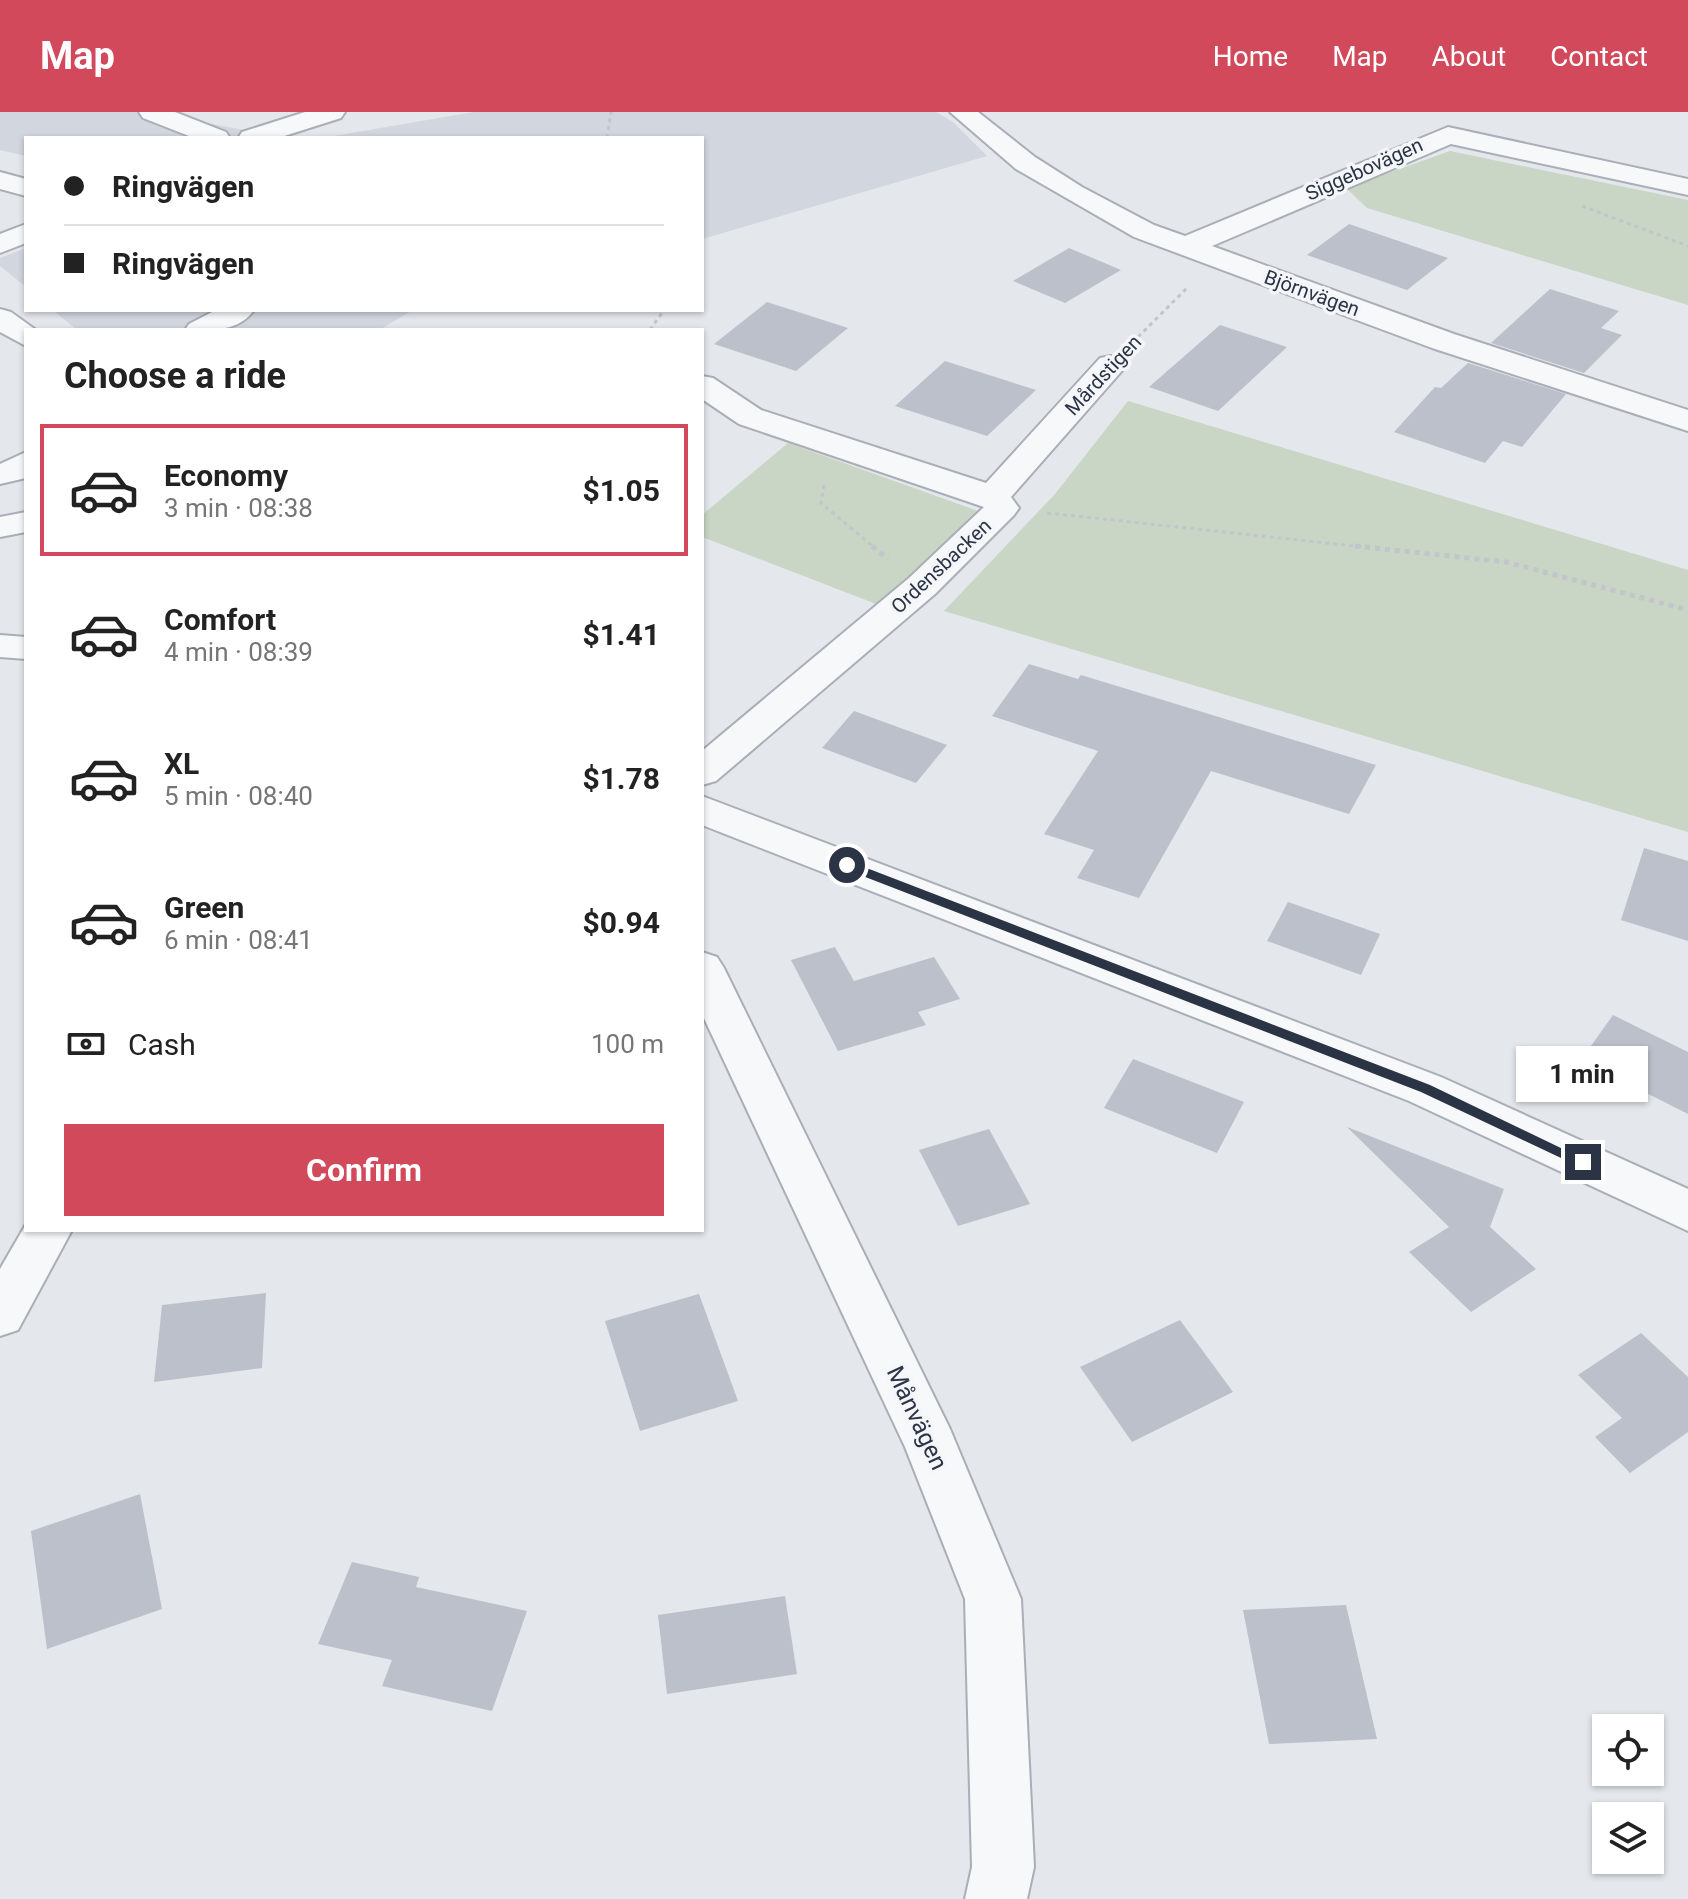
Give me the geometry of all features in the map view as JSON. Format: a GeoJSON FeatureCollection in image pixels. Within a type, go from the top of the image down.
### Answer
{"type":"FeatureCollection","features":[{"type":"Feature","properties":{"kind":"street"},"geometry":{"type":"LineString","coordinates":[[152,112],[212,136]]}},
{"type":"Feature","properties":{"kind":"street"},"geometry":{"type":"LineString","coordinates":[[232,136],[302,112]]}},
{"type":"Feature","properties":{"kind":"street"},"geometry":{"type":"LineString","coordinates":[[265,126],[332,112]]}},
{"type":"Feature","properties":{"kind":"street","name":"Björnvägen"},"geometry":{"type":"LineString","coordinates":[[963,112],[997,144],[1109,215],[1216,258],[1443,341],[1688,421]]}},
{"type":"Feature","properties":{"kind":"street","name":"Siggebovägen"},"geometry":{"type":"LineString","coordinates":[[1187,246],[1448,135],[1688,187]]}},
{"type":"Feature","properties":{"kind":"street"},"geometry":{"type":"LineString","coordinates":[[0,180],[24,187]]}},
{"type":"Feature","properties":{"kind":"street"},"geometry":{"type":"LineString","coordinates":[[0,244],[24,234]]}},
{"type":"Feature","properties":{"kind":"street"},"geometry":{"type":"LineString","coordinates":[[204,328],[235,312]]}},
{"type":"Feature","properties":{"kind":"street"},"geometry":{"type":"LineString","coordinates":[[0,318],[24,336]]}},
{"type":"Feature","properties":{"kind":"street","name":"Mårdstigen"},"geometry":{"type":"LineString","coordinates":[[997,502],[1111,365]]}},
{"type":"Feature","properties":{"kind":"street","name":"Ordensbacken"},"geometry":{"type":"LineString","coordinates":[[704,386],[750,417],[997,502],[922,586],[704,770]]}},
{"type":"Feature","properties":{"kind":"street"},"geometry":{"type":"LineString","coordinates":[[0,474],[15,471],[24,464]]}},
{"type":"Feature","properties":{"kind":"street"},"geometry":{"type":"LineString","coordinates":[[0,527],[24,522]]}},
{"type":"Feature","properties":{"kind":"street"},"geometry":{"type":"LineString","coordinates":[[0,646],[24,648]]}},
{"type":"Feature","properties":{"kind":"street"},"geometry":{"type":"LineString","coordinates":[[704,811],[1425,1089],[1688,1211]]}},
{"type":"Feature","properties":{"kind":"street","name":"Månvägen"},"geometry":{"type":"LineString","coordinates":[[704,972],[931,1446],[993,1599],[1003,1867],[996,1899]]}},
{"type":"Feature","properties":{"kind":"street"},"geometry":{"type":"LineString","coordinates":[[0,1315],[47,1232]]}},
{"type":"Feature","properties":{"kind":"path"},"geometry":{"type":"LineString","coordinates":[[607,136],[611,112]]}},
{"type":"Feature","properties":{"kind":"path","name":"Mårdstigen"},"geometry":{"type":"LineString","coordinates":[[1111,365],[1216,258]]}},
{"type":"Feature","properties":{"kind":"path"},"geometry":{"type":"LineString","coordinates":[[830,444],[821,503],[922,586]]}},
{"type":"Feature","properties":{"kind":"path"},"geometry":{"type":"LineString","coordinates":[[997,502],[1506,562],[1688,610]]}},
{"type":"Feature","properties":{"kind":"shaded area"},"geometry":{"type":"Polygon","coordinates":[[[0,112],[149,112],[275,136],[24,136],[24,156],[0,150],[0,112]]]}},
{"type":"Feature","properties":{"kind":"shaded area"},"geometry":{"type":"Polygon","coordinates":[[[474,112],[936,112],[953,122],[987,156],[704,238],[704,136],[334,136],[474,112]]]}},
{"type":"Feature","properties":{"kind":"shaded area"},"geometry":{"type":"Polygon","coordinates":[[[24,249],[24,285],[0,266],[0,258],[24,249]]]}},
{"type":"Feature","properties":{"kind":"shaded area"},"geometry":{"type":"Polygon","coordinates":[[[55,312],[410,312],[382,328],[75,328],[55,312]]]}},
{"type":"Feature","properties":{"kind":"green space"},"geometry":{"type":"Polygon","coordinates":[[[1450,151],[1688,200],[1688,305],[1367,208],[1346,188],[1450,151]]]}},
{"type":"Feature","properties":{"kind":"green space"},"geometry":{"type":"Polygon","coordinates":[[[1128,401],[1688,570],[1688,832],[944,611],[1055,494],[1128,401]]]}},
{"type":"Feature","properties":{"kind":"green space"},"geometry":{"type":"Polygon","coordinates":[[[788,443],[981,512],[884,607],[704,538],[704,513],[788,443]]]}},
{"type":"Feature","properties":{"kind":"building"},"geometry":{"type":"Polygon","coordinates":[[[1349,224],[1448,258],[1407,290],[1307,255],[1349,224]]]}},
{"type":"Feature","properties":{"kind":"building"},"geometry":{"type":"Polygon","coordinates":[[[1069,248],[1121,270],[1065,303],[1013,281],[1069,248]]]}},
{"type":"Feature","properties":{"kind":"building"},"geometry":{"type":"Polygon","coordinates":[[[1550,289],[1619,311],[1601,328],[1622,335],[1584,373],[1491,343],[1550,289]]]}},
{"type":"Feature","properties":{"kind":"building"},"geometry":{"type":"Polygon","coordinates":[[[767,302],[848,328],[796,371],[714,344],[767,302]]]}},
{"type":"Feature","properties":{"kind":"building"},"geometry":{"type":"Polygon","coordinates":[[[1220,325],[1287,347],[1218,411],[1149,387],[1220,325]]]}},
{"type":"Feature","properties":{"kind":"building"},"geometry":{"type":"Polygon","coordinates":[[[945,361],[1036,390],[987,436],[895,406],[945,361]]]}},
{"type":"Feature","properties":{"kind":"building"},"geometry":{"type":"Polygon","coordinates":[[[1468,363],[1566,394],[1522,447],[1503,441],[1485,463],[1394,432],[1435,387],[1441,388],[1468,363]]]}},
{"type":"Feature","properties":{"kind":"building"},"geometry":{"type":"Polygon","coordinates":[[[1029,664],[1078,679],[1081,675],[1376,765],[1349,814],[1211,771],[1139,898],[1077,878],[1094,850],[1044,834],[1098,751],[992,716],[1029,664]]]}},
{"type":"Feature","properties":{"kind":"building"},"geometry":{"type":"Polygon","coordinates":[[[854,711],[947,745],[916,783],[822,748],[854,711]]]}},
{"type":"Feature","properties":{"kind":"building"},"geometry":{"type":"Polygon","coordinates":[[[1644,848],[1688,861],[1688,941],[1621,920],[1644,848]]]}},
{"type":"Feature","properties":{"kind":"building"},"geometry":{"type":"Polygon","coordinates":[[[1288,902],[1380,934],[1361,975],[1267,941],[1288,902]]]}},
{"type":"Feature","properties":{"kind":"building"},"geometry":{"type":"Polygon","coordinates":[[[835,947],[854,981],[934,957],[960,999],[918,1012],[926,1025],[838,1051],[791,960],[835,947]]]}},
{"type":"Feature","properties":{"kind":"building"},"geometry":{"type":"Polygon","coordinates":[[[1613,1015],[1688,1052],[1688,1114],[1581,1060],[1613,1015]]]}},
{"type":"Feature","properties":{"kind":"building"},"geometry":{"type":"Polygon","coordinates":[[[1133,1059],[1244,1102],[1217,1153],[1104,1108],[1133,1059]]]}},
{"type":"Feature","properties":{"kind":"building"},"geometry":{"type":"Polygon","coordinates":[[[1347,1127],[1504,1189],[1490,1227],[1536,1269],[1471,1312],[1409,1252],[1449,1227],[1347,1127]]]}},
{"type":"Feature","properties":{"kind":"building"},"geometry":{"type":"Polygon","coordinates":[[[989,1129],[1030,1204],[958,1226],[919,1150],[989,1129]]]}},
{"type":"Feature","properties":{"kind":"building"},"geometry":{"type":"Polygon","coordinates":[[[266,1293],[262,1368],[154,1382],[162,1305],[266,1293]]]}},
{"type":"Feature","properties":{"kind":"building"},"geometry":{"type":"Polygon","coordinates":[[[699,1294],[738,1401],[640,1431],[605,1321],[699,1294]]]}},
{"type":"Feature","properties":{"kind":"building"},"geometry":{"type":"Polygon","coordinates":[[[1180,1320],[1233,1392],[1132,1442],[1080,1367],[1180,1320]]]}},
{"type":"Feature","properties":{"kind":"building"},"geometry":{"type":"Polygon","coordinates":[[[1641,1333],[1688,1377],[1688,1432],[1630,1473],[1595,1437],[1622,1418],[1578,1375],[1641,1333]]]}},
{"type":"Feature","properties":{"kind":"building"},"geometry":{"type":"Polygon","coordinates":[[[140,1494],[162,1609],[47,1649],[31,1531],[140,1494]]]}},
{"type":"Feature","properties":{"kind":"building"},"geometry":{"type":"Polygon","coordinates":[[[352,1562],[419,1577],[416,1587],[527,1611],[492,1711],[382,1686],[392,1660],[318,1644],[352,1562]]]}},
{"type":"Feature","properties":{"kind":"building"},"geometry":{"type":"Polygon","coordinates":[[[785,1596],[797,1674],[667,1694],[658,1615],[785,1596]]]}},
{"type":"Feature","properties":{"kind":"building"},"geometry":{"type":"Polygon","coordinates":[[[1346,1605],[1377,1739],[1269,1744],[1243,1610],[1346,1605]]]}},
{"type":"Feature","properties":{"kind":"route"},"geometry":{"type":"LineString","coordinates":[[847,865],[1425,1089],[1583,1162]]}}]}
